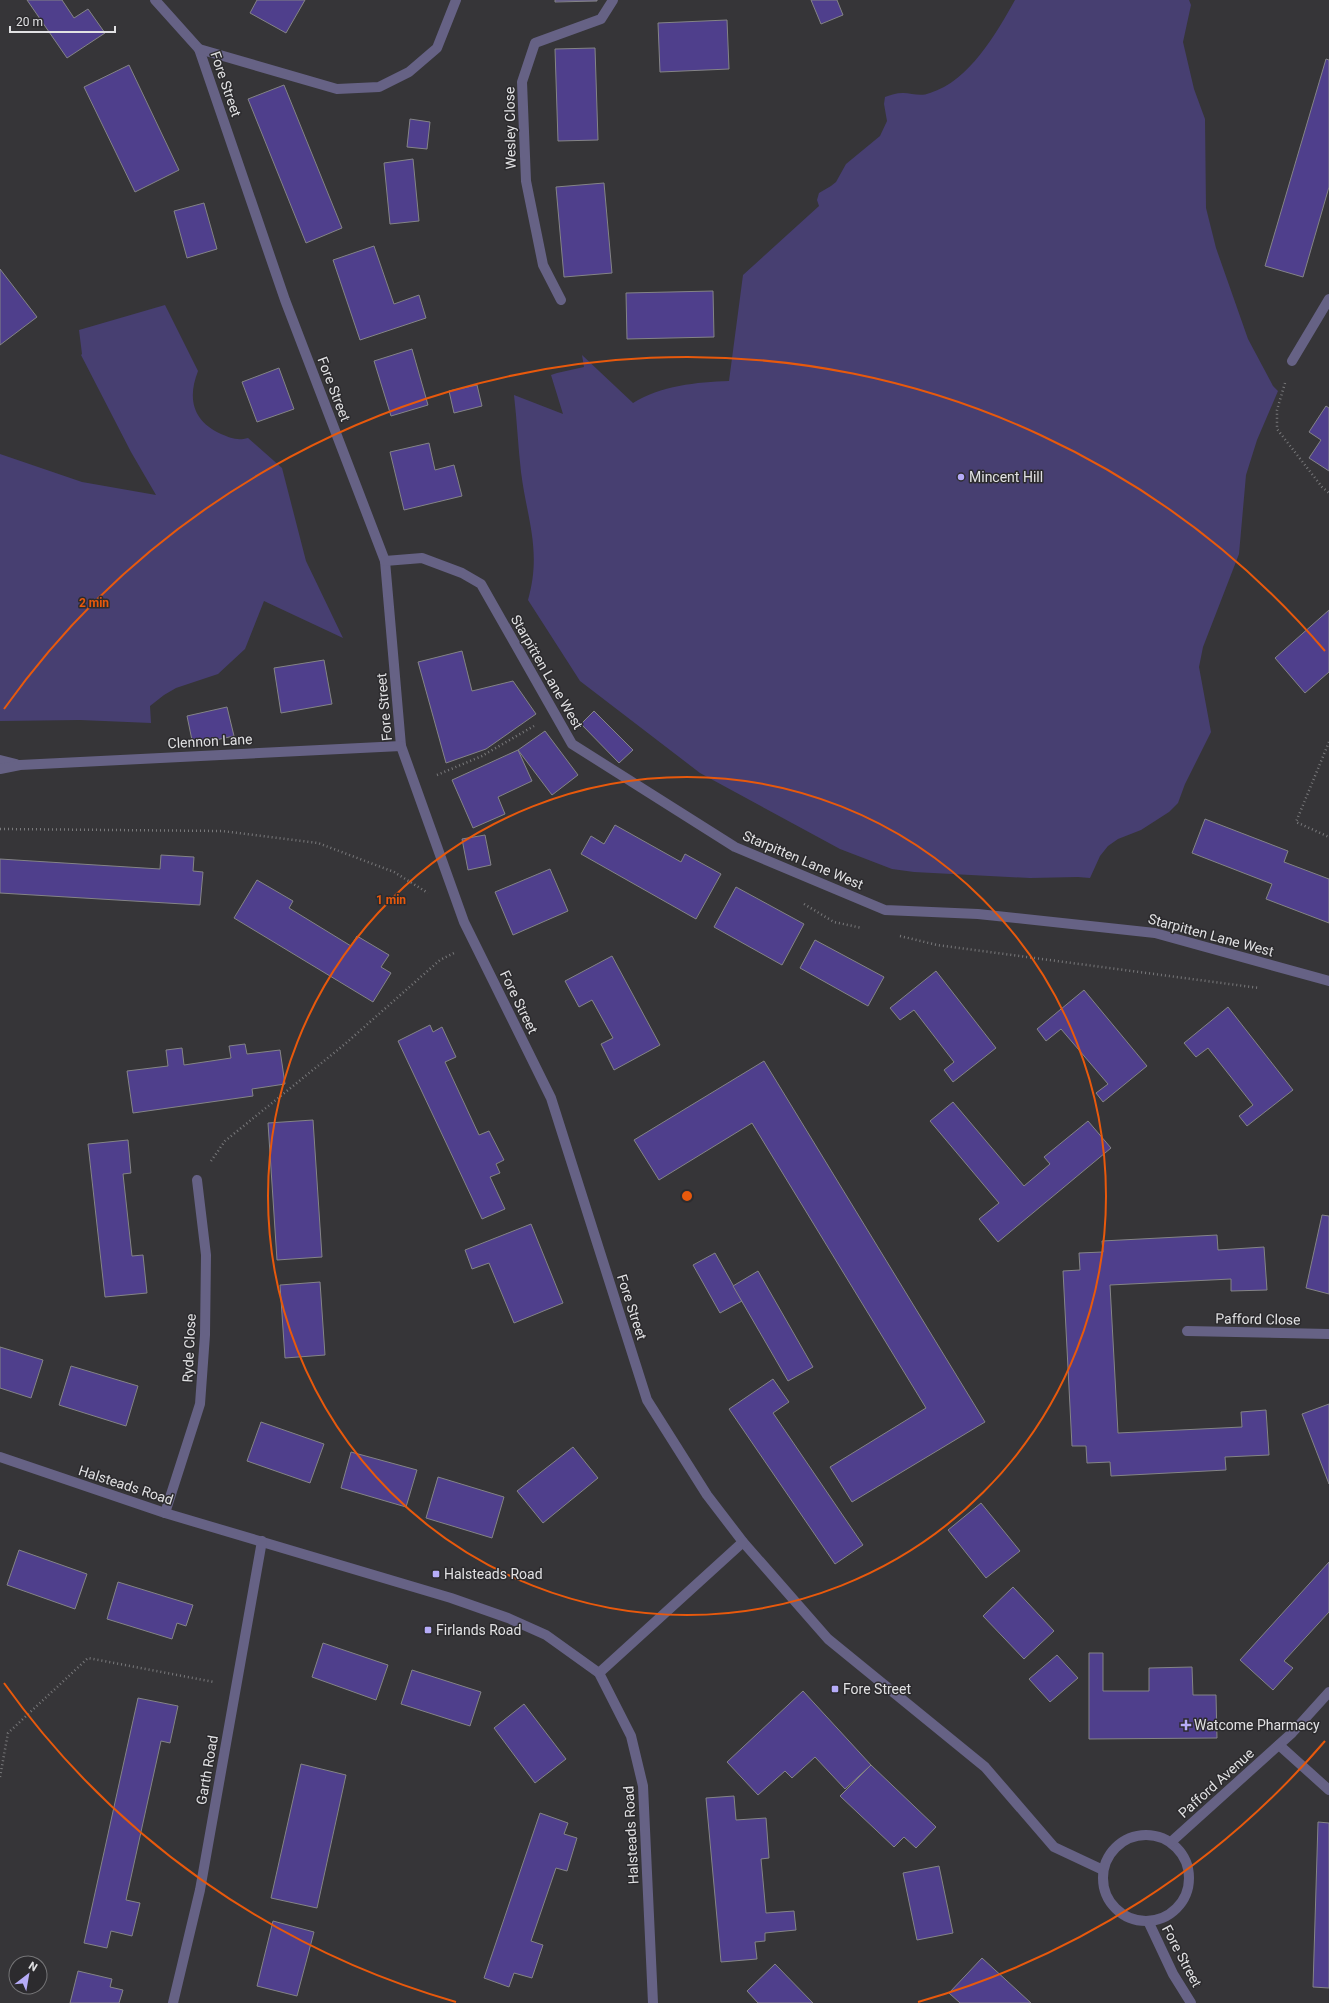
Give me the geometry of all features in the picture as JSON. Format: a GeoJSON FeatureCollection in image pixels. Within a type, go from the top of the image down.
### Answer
{"type":"FeatureCollection","features":[{"type":"Feature","properties":{"kind":"street","name":"Fore Street"},"geometry":{"type":"LineString","coordinates":[[155,0],[199,49],[286,300],[385,561],[401,746],[461,913],[551,1098],[647,1400],[707,1494],[743,1542],[828,1639],[985,1767],[1054,1847],[1103,1870]]}},
{"type":"Feature","properties":{"kind":"street"},"geometry":{"type":"LineString","coordinates":[[199,49],[337,89],[379,87],[409,72],[437,48],[456,0]]}},
{"type":"Feature","properties":{"kind":"street","name":"Wesley Close"},"geometry":{"type":"LineString","coordinates":[[561,300],[543,265],[526,181],[522,82],[535,43],[601,19],[613,0]]}},
{"type":"Feature","properties":{"kind":"street"},"geometry":{"type":"LineString","coordinates":[[1292,361],[1329,299]]}},
{"type":"Feature","properties":{"kind":"street","name":"Starpitten Lane West"},"geometry":{"type":"LineString","coordinates":[[385,561],[422,558],[462,572],[481,584],[572,744],[735,847],[885,910],[978,914],[1155,932],[1329,981]]}},
{"type":"Feature","properties":{"kind":"street","name":"Clennon Lane"},"geometry":{"type":"LineString","coordinates":[[0,769],[20,765],[401,746]]}},
{"type":"Feature","properties":{"kind":"street","name":"Clennon Lane"},"geometry":{"type":"LineString","coordinates":[[0,760],[20,765]]}},
{"type":"Feature","properties":{"kind":"street","name":"Ryde Close"},"geometry":{"type":"LineString","coordinates":[[165,1513],[200,1404],[205,1335],[206,1255],[197,1180]]}},
{"type":"Feature","properties":{"kind":"street","name":"Pafford Close"},"geometry":{"type":"LineString","coordinates":[[1187,1331],[1329,1334]]}},
{"type":"Feature","properties":{"kind":"street","name":"Halsteads Road"},"geometry":{"type":"LineString","coordinates":[[0,1457],[165,1513],[451,1598],[508,1618],[546,1635],[599,1673],[631,1736],[643,1786],[653,2003]]}},
{"type":"Feature","properties":{"kind":"street","name":"Garth Road"},"geometry":{"type":"LineString","coordinates":[[173,2003],[200,1890],[262,1541]]}},
{"type":"Feature","properties":{"kind":"street"},"geometry":{"type":"LineString","coordinates":[[599,1673],[743,1542]]}},
{"type":"Feature","properties":{"kind":"street","name":"Pafford Avenue"},"geometry":{"type":"LineString","coordinates":[[1171,1842],[1279,1745],[1329,1692]]}},
{"type":"Feature","properties":{"kind":"street"},"geometry":{"type":"LineString","coordinates":[[1279,1745],[1329,1790]]}},
{"type":"Feature","properties":{"kind":"street"},"geometry":{"type":"LineString","coordinates":[[1145,1835],[1157,1836],[1171,1842],[1184,1856],[1190,1875],[1184,1900],[1177,1910],[1166,1918],[1148,1922],[1134,1921],[1117,1912],[1105,1895],[1103,1870],[1116,1846],[1131,1837],[1145,1835]]}},
{"type":"Feature","properties":{"kind":"street","name":"Fore Street"},"geometry":{"type":"LineString","coordinates":[[1148,1922],[1173,1974],[1191,2003]]}},
{"type":"Feature","properties":{"kind":"path"},"geometry":{"type":"LineString","coordinates":[[1292,361],[1277,410],[1277,429],[1329,493]]}},
{"type":"Feature","properties":{"kind":"path"},"geometry":{"type":"LineString","coordinates":[[414,785],[482,756],[555,714]]}},
{"type":"Feature","properties":{"kind":"path"},"geometry":{"type":"LineString","coordinates":[[1329,742],[1296,822],[1329,837]]}},
{"type":"Feature","properties":{"kind":"path"},"geometry":{"type":"LineString","coordinates":[[0,829],[222,831],[318,843],[394,872],[461,913]]}},
{"type":"Feature","properties":{"kind":"path"},"geometry":{"type":"LineString","coordinates":[[197,1180],[225,1141],[345,1044],[440,960],[474,942]]}},
{"type":"Feature","properties":{"kind":"path"},"geometry":{"type":"LineString","coordinates":[[0,1777],[8,1733],[88,1658],[236,1686]]}},
{"type":"Feature","properties":{"kind":"shaded area"},"geometry":{"type":"Polygon","coordinates":[[[1015,0],[1189,0],[1191,5],[1183,42],[1194,89],[1205,119],[1206,208],[1216,248],[1248,339],[1273,386],[1278,391],[1257,440],[1246,475],[1239,554],[1203,647],[1199,667],[1211,732],[1185,784],[1178,803],[1169,812],[1141,830],[1118,839],[1108,846],[1100,856],[1090,878],[1030,878],[914,872],[892,869],[840,849],[700,773],[580,681],[528,600],[534,566],[534,550],[521,472],[514,395],[563,414],[551,375],[584,367],[582,355],[633,403],[644,397],[679,386],[704,382],[729,381],[743,275],[819,206],[817,200],[819,193],[836,182],[846,164],[880,136],[887,121],[884,104],[885,97],[900,93],[919,95],[930,93],[944,87],[957,78],[980,55],[1015,0]]]}},
{"type":"Feature","properties":{"kind":"shaded area"},"geometry":{"type":"Polygon","coordinates":[[[165,305],[198,371],[193,391],[193,400],[195,408],[204,423],[221,434],[231,438],[248,438],[282,468],[306,561],[343,638],[264,601],[245,649],[218,674],[176,688],[150,706],[151,723],[80,720],[0,721],[0,454],[82,482],[156,495],[131,452],[81,355],[79,330],[165,305]]]}},
{"type":"Feature","properties":{"kind":"building"},"geometry":{"type":"Polygon","coordinates":[[[27,0],[62,0],[74,18],[88,9],[105,33],[67,58],[27,0]]]}},
{"type":"Feature","properties":{"kind":"building"},"geometry":{"type":"Polygon","coordinates":[[[257,0],[305,0],[286,33],[250,13],[257,0]]]}},
{"type":"Feature","properties":{"kind":"building"},"geometry":{"type":"Polygon","coordinates":[[[555,0],[597,0],[597,1],[555,2],[555,0]]]}},
{"type":"Feature","properties":{"kind":"building"},"geometry":{"type":"Polygon","coordinates":[[[811,0],[837,0],[843,15],[821,24],[811,0]]]}},
{"type":"Feature","properties":{"kind":"building"},"geometry":{"type":"Polygon","coordinates":[[[727,20],[729,69],[660,72],[658,23],[727,20]]]}},
{"type":"Feature","properties":{"kind":"building"},"geometry":{"type":"Polygon","coordinates":[[[595,48],[598,140],[558,141],[555,49],[595,48]]]}},
{"type":"Feature","properties":{"kind":"building"},"geometry":{"type":"Polygon","coordinates":[[[1326,59],[1329,60],[1329,187],[1303,277],[1265,266],[1326,59]]]}},
{"type":"Feature","properties":{"kind":"building"},"geometry":{"type":"Polygon","coordinates":[[[129,65],[179,170],[135,192],[84,87],[129,65]]]}},
{"type":"Feature","properties":{"kind":"building"},"geometry":{"type":"Polygon","coordinates":[[[284,85],[342,228],[306,243],[248,99],[284,85]]]}},
{"type":"Feature","properties":{"kind":"building"},"geometry":{"type":"Polygon","coordinates":[[[410,119],[430,122],[427,149],[407,147],[410,119]]]}},
{"type":"Feature","properties":{"kind":"building"},"geometry":{"type":"Polygon","coordinates":[[[413,159],[419,221],[390,224],[384,163],[413,159]]]}},
{"type":"Feature","properties":{"kind":"building"},"geometry":{"type":"Polygon","coordinates":[[[604,183],[612,273],[564,277],[556,187],[604,183]]]}},
{"type":"Feature","properties":{"kind":"building"},"geometry":{"type":"Polygon","coordinates":[[[204,203],[217,249],[187,258],[174,211],[204,203]]]}},
{"type":"Feature","properties":{"kind":"building"},"geometry":{"type":"Polygon","coordinates":[[[374,246],[394,304],[419,295],[426,318],[360,340],[333,260],[374,246]]]}},
{"type":"Feature","properties":{"kind":"building"},"geometry":{"type":"Polygon","coordinates":[[[0,269],[37,317],[0,345],[0,269]]]}},
{"type":"Feature","properties":{"kind":"building"},"geometry":{"type":"Polygon","coordinates":[[[713,291],[714,337],[627,339],[626,293],[713,291]]]}},
{"type":"Feature","properties":{"kind":"building"},"geometry":{"type":"Polygon","coordinates":[[[412,349],[428,405],[391,416],[374,361],[412,349]]]}},
{"type":"Feature","properties":{"kind":"building"},"geometry":{"type":"Polygon","coordinates":[[[279,368],[294,409],[257,422],[242,382],[279,368]]]}},
{"type":"Feature","properties":{"kind":"building"},"geometry":{"type":"Polygon","coordinates":[[[477,385],[482,406],[454,413],[449,391],[477,385]]]}},
{"type":"Feature","properties":{"kind":"building"},"geometry":{"type":"Polygon","coordinates":[[[1326,406],[1329,408],[1329,471],[1309,458],[1321,440],[1309,432],[1326,406]]]}},
{"type":"Feature","properties":{"kind":"building"},"geometry":{"type":"Polygon","coordinates":[[[429,443],[435,470],[454,465],[462,496],[404,510],[390,452],[429,443]]]}},
{"type":"Feature","properties":{"kind":"building"},"geometry":{"type":"Polygon","coordinates":[[[1329,610],[1329,672],[1305,693],[1275,658],[1329,610]]]}},
{"type":"Feature","properties":{"kind":"building"},"geometry":{"type":"Polygon","coordinates":[[[462,651],[472,691],[513,681],[536,714],[486,749],[446,763],[418,662],[462,651]]]}},
{"type":"Feature","properties":{"kind":"building"},"geometry":{"type":"Polygon","coordinates":[[[324,660],[332,704],[281,713],[274,668],[324,660]]]}},
{"type":"Feature","properties":{"kind":"building"},"geometry":{"type":"Polygon","coordinates":[[[227,707],[234,736],[193,745],[187,716],[227,707]]]}},
{"type":"Feature","properties":{"kind":"building"},"geometry":{"type":"Polygon","coordinates":[[[594,711],[633,750],[619,763],[581,724],[594,711]]]}},
{"type":"Feature","properties":{"kind":"building"},"geometry":{"type":"Polygon","coordinates":[[[545,731],[578,775],[552,795],[518,750],[545,731]]]}},
{"type":"Feature","properties":{"kind":"building"},"geometry":{"type":"Polygon","coordinates":[[[518,750],[532,781],[498,797],[505,814],[473,828],[452,780],[518,750]]]}},
{"type":"Feature","properties":{"kind":"building"},"geometry":{"type":"Polygon","coordinates":[[[1205,819],[1288,851],[1284,862],[1329,879],[1329,923],[1266,899],[1272,884],[1192,853],[1205,819]]]}},
{"type":"Feature","properties":{"kind":"building"},"geometry":{"type":"Polygon","coordinates":[[[615,825],[681,862],[685,854],[721,874],[696,919],[581,854],[591,836],[604,844],[615,825]]]}},
{"type":"Feature","properties":{"kind":"building"},"geometry":{"type":"Polygon","coordinates":[[[485,835],[491,865],[468,870],[462,839],[485,835]]]}},
{"type":"Feature","properties":{"kind":"building"},"geometry":{"type":"Polygon","coordinates":[[[161,855],[194,857],[193,871],[203,872],[200,905],[0,893],[0,859],[160,869],[161,855]]]}},
{"type":"Feature","properties":{"kind":"building"},"geometry":{"type":"Polygon","coordinates":[[[550,869],[568,911],[513,935],[495,892],[550,869]]]}},
{"type":"Feature","properties":{"kind":"building"},"geometry":{"type":"Polygon","coordinates":[[[257,880],[293,901],[289,908],[351,946],[357,936],[389,955],[381,967],[391,973],[373,1002],[234,918],[257,880]]]}},
{"type":"Feature","properties":{"kind":"building"},"geometry":{"type":"Polygon","coordinates":[[[736,887],[804,924],[782,965],[714,927],[736,887]]]}},
{"type":"Feature","properties":{"kind":"building"},"geometry":{"type":"Polygon","coordinates":[[[815,940],[884,977],[868,1006],[800,968],[815,940]]]}},
{"type":"Feature","properties":{"kind":"building"},"geometry":{"type":"Polygon","coordinates":[[[612,956],[660,1045],[614,1070],[601,1044],[613,1038],[592,1000],[579,1007],[565,981],[612,956]]]}},
{"type":"Feature","properties":{"kind":"building"},"geometry":{"type":"Polygon","coordinates":[[[936,971],[996,1048],[953,1082],[944,1070],[954,1062],[914,1010],[900,1020],[890,1008],[936,971]]]}},
{"type":"Feature","properties":{"kind":"building"},"geometry":{"type":"Polygon","coordinates":[[[1084,990],[1147,1066],[1103,1102],[1096,1093],[1108,1084],[1061,1029],[1046,1041],[1037,1029],[1084,990]]]}},
{"type":"Feature","properties":{"kind":"building"},"geometry":{"type":"Polygon","coordinates":[[[1228,1007],[1293,1090],[1247,1126],[1239,1116],[1253,1105],[1208,1048],[1196,1057],[1184,1043],[1228,1007]]]}},
{"type":"Feature","properties":{"kind":"building"},"geometry":{"type":"Polygon","coordinates":[[[430,1025],[433,1032],[442,1027],[456,1057],[445,1062],[479,1135],[489,1131],[504,1160],[496,1164],[500,1173],[490,1177],[505,1209],[482,1219],[398,1041],[430,1025]]]}},
{"type":"Feature","properties":{"kind":"building"},"geometry":{"type":"Polygon","coordinates":[[[245,1044],[247,1054],[280,1050],[285,1084],[252,1089],[253,1096],[133,1113],[127,1071],[168,1066],[166,1050],[182,1048],[184,1065],[231,1058],[229,1046],[245,1044]]]}},
{"type":"Feature","properties":{"kind":"building"},"geometry":{"type":"Polygon","coordinates":[[[764,1061],[985,1422],[852,1502],[830,1467],[926,1408],[752,1123],[659,1180],[634,1140],[764,1061]]]}},
{"type":"Feature","properties":{"kind":"building"},"geometry":{"type":"Polygon","coordinates":[[[953,1102],[1024,1186],[1050,1164],[1044,1157],[1088,1121],[1111,1148],[998,1242],[979,1219],[999,1203],[930,1121],[953,1102]]]}},
{"type":"Feature","properties":{"kind":"building"},"geometry":{"type":"Polygon","coordinates":[[[313,1120],[322,1257],[277,1260],[268,1123],[313,1120]]]}},
{"type":"Feature","properties":{"kind":"building"},"geometry":{"type":"Polygon","coordinates":[[[128,1140],[131,1173],[123,1174],[132,1256],[143,1255],[147,1293],[105,1297],[88,1144],[128,1140]]]}},
{"type":"Feature","properties":{"kind":"building"},"geometry":{"type":"Polygon","coordinates":[[[1322,1215],[1329,1216],[1329,1294],[1306,1288],[1322,1215]]]}},
{"type":"Feature","properties":{"kind":"building"},"geometry":{"type":"Polygon","coordinates":[[[531,1224],[563,1303],[514,1323],[489,1263],[472,1269],[465,1250],[531,1224]]]}},
{"type":"Feature","properties":{"kind":"building"},"geometry":{"type":"Polygon","coordinates":[[[1217,1235],[1218,1250],[1264,1247],[1267,1290],[1231,1291],[1231,1279],[1110,1285],[1118,1433],[1242,1427],[1241,1412],[1266,1410],[1269,1455],[1225,1457],[1226,1470],[1111,1476],[1110,1462],[1087,1463],[1086,1446],[1072,1446],[1063,1271],[1080,1270],[1079,1253],[1103,1252],[1102,1241],[1217,1235]]]}},
{"type":"Feature","properties":{"kind":"building"},"geometry":{"type":"Polygon","coordinates":[[[715,1253],[742,1301],[720,1313],[693,1265],[715,1253]]]}},
{"type":"Feature","properties":{"kind":"building"},"geometry":{"type":"Polygon","coordinates":[[[758,1271],[813,1367],[788,1381],[733,1286],[758,1271]]]}},
{"type":"Feature","properties":{"kind":"building"},"geometry":{"type":"Polygon","coordinates":[[[320,1282],[325,1355],[285,1358],[280,1285],[320,1282]]]}},
{"type":"Feature","properties":{"kind":"building"},"geometry":{"type":"Polygon","coordinates":[[[0,1347],[43,1360],[31,1398],[0,1388],[0,1347]]]}},
{"type":"Feature","properties":{"kind":"building"},"geometry":{"type":"Polygon","coordinates":[[[71,1366],[138,1386],[126,1426],[59,1405],[71,1366]]]}},
{"type":"Feature","properties":{"kind":"building"},"geometry":{"type":"Polygon","coordinates":[[[773,1379],[789,1402],[773,1413],[863,1545],[835,1564],[729,1409],[773,1379]]]}},
{"type":"Feature","properties":{"kind":"building"},"geometry":{"type":"Polygon","coordinates":[[[1329,1404],[1329,1484],[1302,1414],[1329,1404]]]}},
{"type":"Feature","properties":{"kind":"building"},"geometry":{"type":"Polygon","coordinates":[[[261,1422],[324,1444],[310,1483],[247,1461],[261,1422]]]}},
{"type":"Feature","properties":{"kind":"building"},"geometry":{"type":"Polygon","coordinates":[[[573,1447],[598,1478],[543,1523],[517,1491],[573,1447]]]}},
{"type":"Feature","properties":{"kind":"building"},"geometry":{"type":"Polygon","coordinates":[[[351,1452],[417,1470],[406,1507],[341,1488],[351,1452]]]}},
{"type":"Feature","properties":{"kind":"building"},"geometry":{"type":"Polygon","coordinates":[[[438,1477],[504,1497],[492,1538],[426,1518],[438,1477]]]}},
{"type":"Feature","properties":{"kind":"building"},"geometry":{"type":"Polygon","coordinates":[[[981,1503],[1020,1551],[986,1578],[948,1530],[981,1503]]]}},
{"type":"Feature","properties":{"kind":"building"},"geometry":{"type":"Polygon","coordinates":[[[19,1550],[87,1574],[75,1609],[7,1585],[19,1550]]]}},
{"type":"Feature","properties":{"kind":"building"},"geometry":{"type":"Polygon","coordinates":[[[1329,1562],[1329,1612],[1284,1661],[1293,1668],[1273,1690],[1240,1660],[1329,1562]]]}},
{"type":"Feature","properties":{"kind":"building"},"geometry":{"type":"Polygon","coordinates":[[[118,1582],[193,1605],[186,1626],[177,1623],[172,1639],[107,1619],[118,1582]]]}},
{"type":"Feature","properties":{"kind":"building"},"geometry":{"type":"Polygon","coordinates":[[[1013,1587],[1054,1631],[1024,1659],[983,1616],[1013,1587]]]}},
{"type":"Feature","properties":{"kind":"building"},"geometry":{"type":"Polygon","coordinates":[[[323,1643],[388,1665],[376,1700],[312,1677],[323,1643]]]}},
{"type":"Feature","properties":{"kind":"building"},"geometry":{"type":"Polygon","coordinates":[[[1089,1653],[1103,1653],[1103,1691],[1149,1691],[1149,1668],[1192,1667],[1193,1695],[1216,1695],[1217,1738],[1089,1739],[1089,1653]]]}},
{"type":"Feature","properties":{"kind":"building"},"geometry":{"type":"Polygon","coordinates":[[[1057,1655],[1078,1678],[1050,1702],[1029,1679],[1057,1655]]]}},
{"type":"Feature","properties":{"kind":"building"},"geometry":{"type":"Polygon","coordinates":[[[412,1670],[481,1692],[470,1726],[401,1704],[412,1670]]]}},
{"type":"Feature","properties":{"kind":"building"},"geometry":{"type":"Polygon","coordinates":[[[803,1691],[871,1765],[845,1789],[815,1757],[792,1778],[785,1771],[758,1795],[727,1762],[803,1691]]]}},
{"type":"Feature","properties":{"kind":"building"},"geometry":{"type":"Polygon","coordinates":[[[138,1698],[178,1706],[170,1743],[161,1741],[126,1900],[140,1903],[132,1936],[111,1931],[107,1948],[84,1943],[138,1698]]]}},
{"type":"Feature","properties":{"kind":"building"},"geometry":{"type":"Polygon","coordinates":[[[524,1704],[566,1759],[535,1783],[494,1728],[524,1704]]]}},
{"type":"Feature","properties":{"kind":"building"},"geometry":{"type":"Polygon","coordinates":[[[301,1764],[346,1775],[317,1908],[271,1898],[301,1764]]]}},
{"type":"Feature","properties":{"kind":"building"},"geometry":{"type":"Polygon","coordinates":[[[871,1765],[936,1827],[916,1848],[904,1837],[894,1847],[840,1796],[871,1765]]]}},
{"type":"Feature","properties":{"kind":"building"},"geometry":{"type":"Polygon","coordinates":[[[734,1796],[736,1820],[766,1818],[769,1858],[761,1859],[766,1913],[794,1911],[796,1930],[765,1933],[765,1941],[755,1942],[757,1959],[721,1962],[706,1798],[734,1796]]]}},
{"type":"Feature","properties":{"kind":"building"},"geometry":{"type":"Polygon","coordinates":[[[540,1813],[568,1823],[564,1834],[577,1838],[567,1871],[556,1868],[531,1941],[543,1945],[532,1978],[514,1973],[509,1987],[484,1978],[540,1813]]]}},
{"type":"Feature","properties":{"kind":"building"},"geometry":{"type":"Polygon","coordinates":[[[1318,1822],[1329,1823],[1329,1988],[1313,1987],[1318,1822]]]}},
{"type":"Feature","properties":{"kind":"building"},"geometry":{"type":"Polygon","coordinates":[[[939,1866],[953,1933],[917,1940],[903,1873],[939,1866]]]}},
{"type":"Feature","properties":{"kind":"building"},"geometry":{"type":"Polygon","coordinates":[[[273,1921],[314,1932],[297,1996],[257,1986],[273,1921]]]}},
{"type":"Feature","properties":{"kind":"building"},"geometry":{"type":"Polygon","coordinates":[[[982,1958],[1031,2003],[960,2003],[949,1993],[982,1958]]]}},
{"type":"Feature","properties":{"kind":"building"},"geometry":{"type":"Polygon","coordinates":[[[775,1964],[813,2003],[758,2003],[747,1991],[775,1964]]]}},
{"type":"Feature","properties":{"kind":"building"},"geometry":{"type":"Polygon","coordinates":[[[78,1971],[112,1979],[110,1987],[123,1990],[119,2003],[70,2003],[78,1971]]]}},
{"type":"Feature","properties":{"kind":"place","name":"Mincent Hill"},"geometry":{"type":"Point","coordinates":[961,477]}},
{"type":"Feature","properties":{"kind":"place","name":"Halsteads Road"},"geometry":{"type":"Point","coordinates":[436,1574]}},
{"type":"Feature","properties":{"kind":"place","name":"Firlands Road"},"geometry":{"type":"Point","coordinates":[428,1630]}},
{"type":"Feature","properties":{"kind":"place","name":"Fore Street"},"geometry":{"type":"Point","coordinates":[835,1689]}},
{"type":"Feature","properties":{"kind":"place","name":"Watcome Pharmacy"},"geometry":{"type":"Point","coordinates":[1186,1725]}}]}
